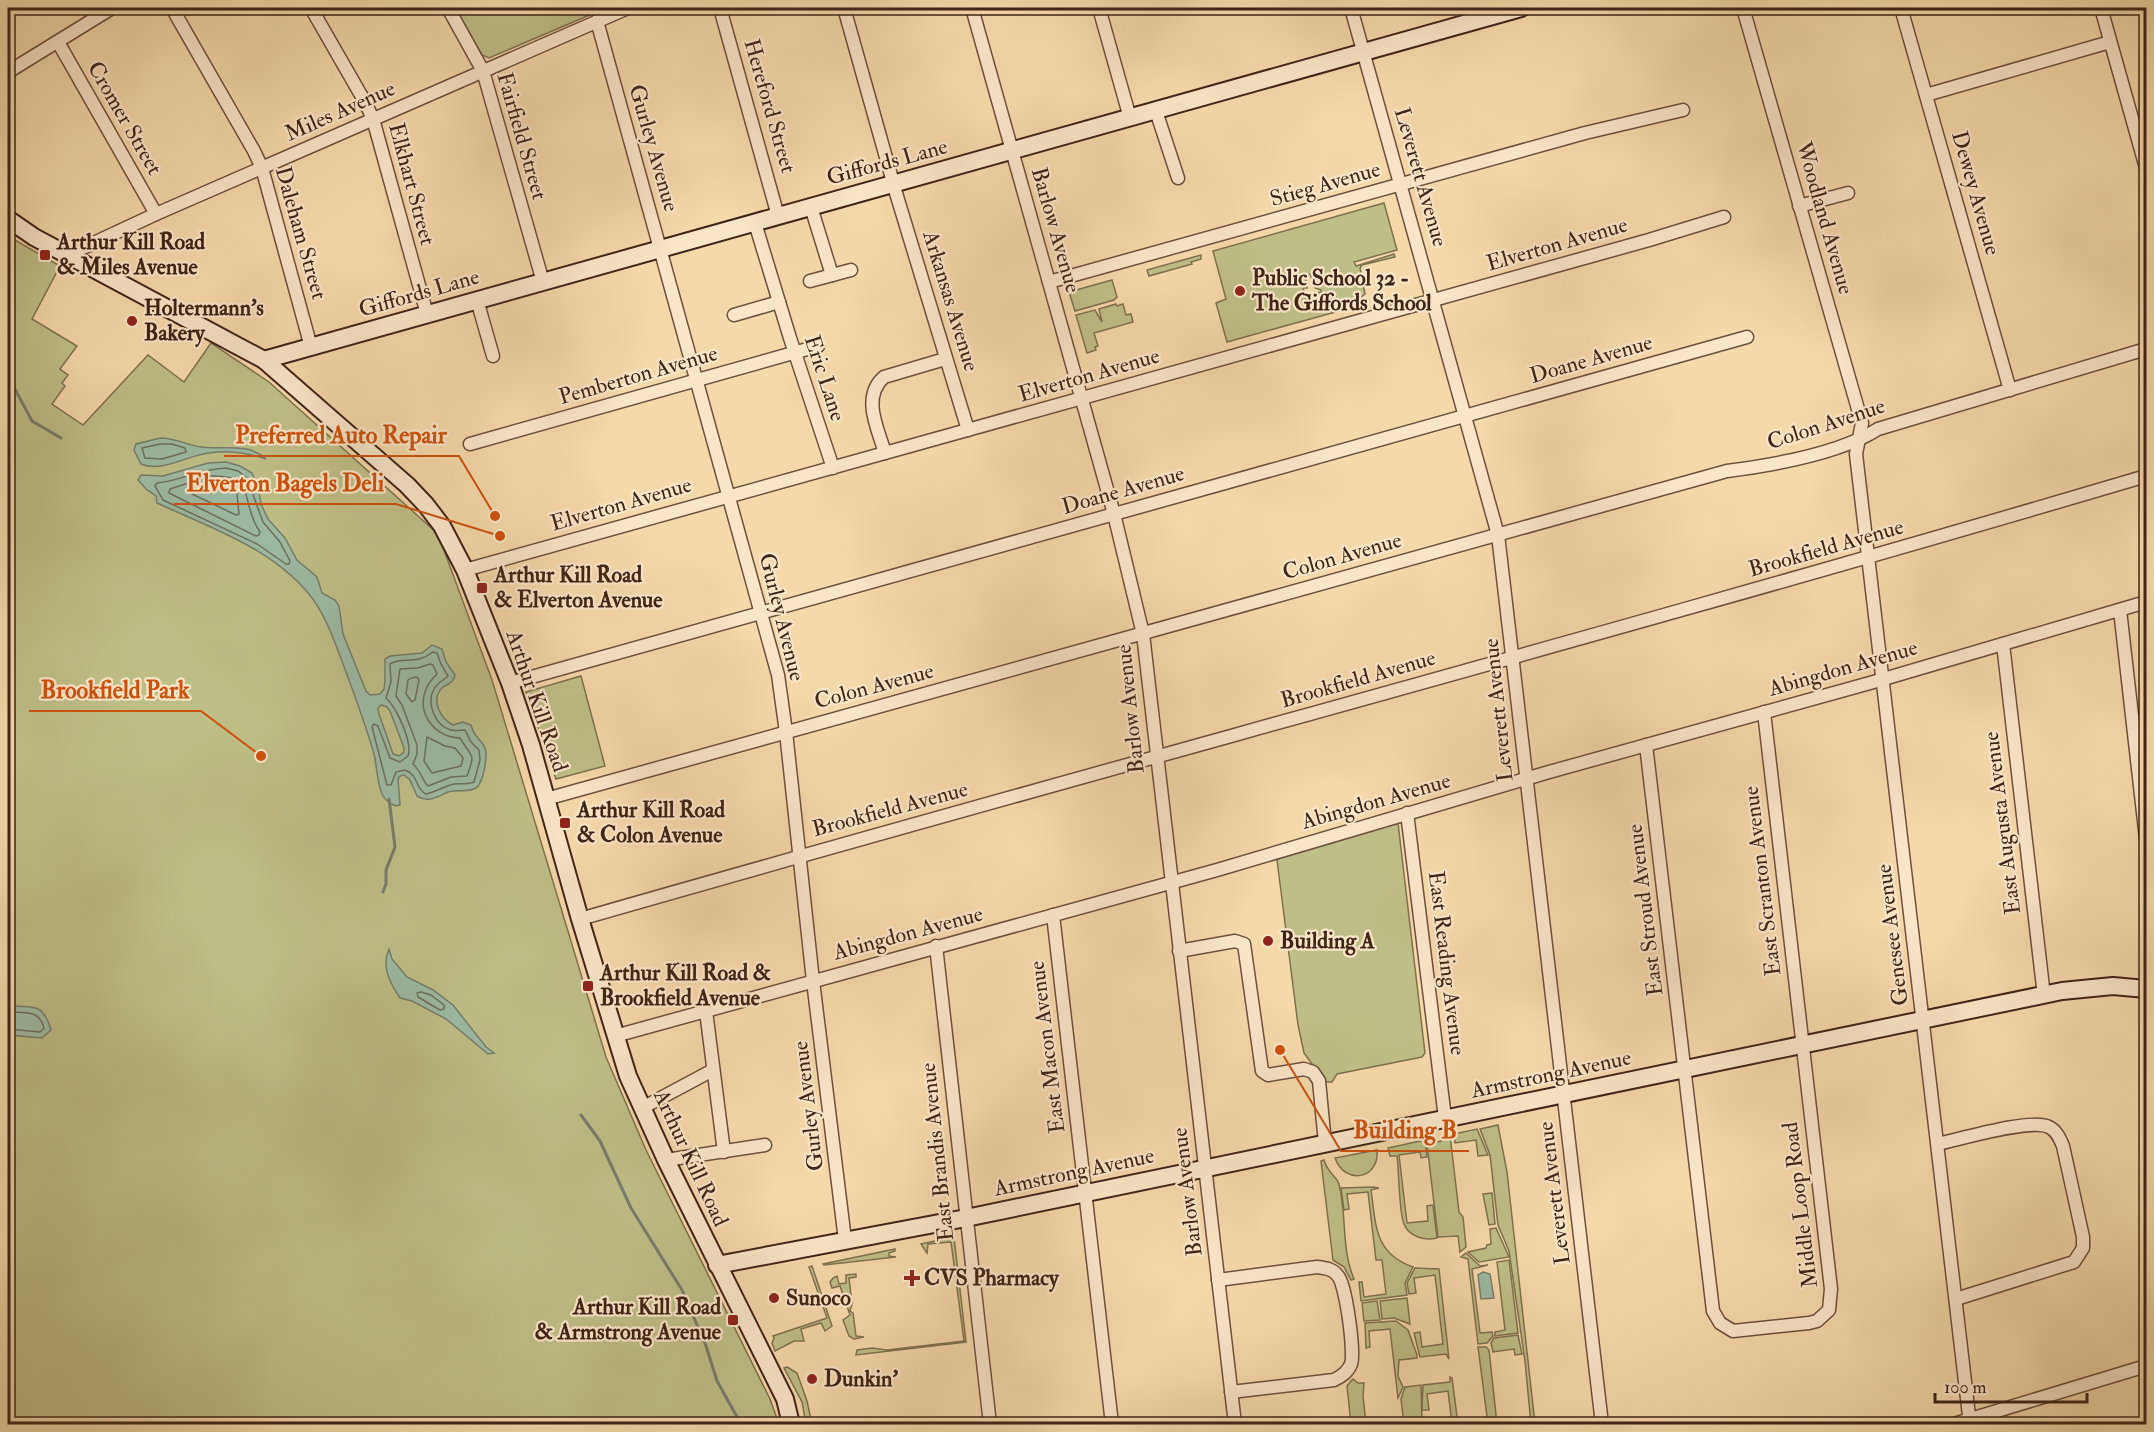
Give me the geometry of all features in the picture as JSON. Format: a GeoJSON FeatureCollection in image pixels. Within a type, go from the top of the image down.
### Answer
{"type":"FeatureCollection","features":[{"type":"Feature","properties":{"kind":"street"},"geometry":{"type":"LineString","coordinates":[[8,72],[112,8]]}},
{"type":"Feature","properties":{"kind":"street","name":"Daleham Street"},"geometry":{"type":"LineString","coordinates":[[172,8],[262,168],[311,347]]}},
{"type":"Feature","properties":{"kind":"street","name":"Elkhart Street"},"geometry":{"type":"LineString","coordinates":[[310,8],[373,119],[427,314]]}},
{"type":"Feature","properties":{"kind":"street","name":"Fairfield Street"},"geometry":{"type":"LineString","coordinates":[[448,8],[483,71],[543,282]]}},
{"type":"Feature","properties":{"kind":"street","name":"Miles Avenue"},"geometry":{"type":"LineString","coordinates":[[70,254],[156,214],[628,8]]}},
{"type":"Feature","properties":{"kind":"street","name":"Hereford Street"},"geometry":{"type":"LineString","coordinates":[[720,8],[778,216]]}},
{"type":"Feature","properties":{"kind":"street","name":"Arkansas Avenue"},"geometry":{"type":"LineString","coordinates":[[844,8],[945,359],[968,430]]}},
{"type":"Feature","properties":{"kind":"street","name":"Barlow Avenue"},"geometry":{"type":"LineString","coordinates":[[972,8],[1114,514],[1143,634],[1235,1425]]}},
{"type":"Feature","properties":{"kind":"street"},"geometry":{"type":"LineString","coordinates":[[1099,8],[1131,118]]}},
{"type":"Feature","properties":{"kind":"street","name":"Leverett Avenue"},"geometry":{"type":"LineString","coordinates":[[1352,8],[1498,535],[1602,1425]]}},
{"type":"Feature","properties":{"kind":"street","name":"Giffords Lane"},"geometry":{"type":"LineString","coordinates":[[264,360],[1156,111],[1514,8]]}},
{"type":"Feature","properties":{"kind":"street","name":"Woodland Avenue"},"geometry":{"type":"LineString","coordinates":[[1743,8],[1862,423],[1859,440]]}},
{"type":"Feature","properties":{"kind":"street","name":"Dewey Avenue"},"geometry":{"type":"LineString","coordinates":[[1901,8],[2010,390]]}},
{"type":"Feature","properties":{"kind":"street"},"geometry":{"type":"LineString","coordinates":[[2101,8],[2146,168]]}},
{"type":"Feature","properties":{"kind":"street","name":"Gurley Avenue"},"geometry":{"type":"LineString","coordinates":[[597,21],[778,675],[845,1240]]}},
{"type":"Feature","properties":{"kind":"street","name":"Cromer Street"},"geometry":{"type":"LineString","coordinates":[[58,42],[156,214]]}},
{"type":"Feature","properties":{"kind":"street"},"geometry":{"type":"LineString","coordinates":[[1926,95],[2110,42]]}},
{"type":"Feature","properties":{"kind":"street","name":"Stieg Avenue"},"geometry":{"type":"LineString","coordinates":[[1049,282],[1585,133],[1683,110]]}},
{"type":"Feature","properties":{"kind":"street"},"geometry":{"type":"LineString","coordinates":[[1156,111],[1178,178]]}},
{"type":"Feature","properties":{"kind":"street"},"geometry":{"type":"LineString","coordinates":[[1799,206],[1848,193]]}},
{"type":"Feature","properties":{"kind":"street"},"geometry":{"type":"LineString","coordinates":[[811,207],[832,275]]}},
{"type":"Feature","properties":{"kind":"street","name":"Elverton Avenue"},"geometry":{"type":"LineString","coordinates":[[465,570],[1649,240],[1724,217]]}},
{"type":"Feature","properties":{"kind":"street","name":"Arthur Kill Road"},"geometry":{"type":"LineString","coordinates":[[8,219],[34,237],[70,254],[264,360],[407,485],[442,526],[465,570],[510,683],[628,1076],[666,1161],[785,1399],[791,1425]]}},
{"type":"Feature","properties":{"kind":"street","name":"Eric Lane"},"geometry":{"type":"LineString","coordinates":[[755,223],[778,302],[833,468]]}},
{"type":"Feature","properties":{"kind":"street"},"geometry":{"type":"LineString","coordinates":[[810,280],[851,270]]}},
{"type":"Feature","properties":{"kind":"street"},"geometry":{"type":"LineString","coordinates":[[477,300],[493,356]]}},
{"type":"Feature","properties":{"kind":"street"},"geometry":{"type":"LineString","coordinates":[[734,315],[778,302]]}},
{"type":"Feature","properties":{"kind":"street","name":"Doane Avenue"},"geometry":{"type":"LineString","coordinates":[[510,683],[1747,337]]}},
{"type":"Feature","properties":{"kind":"street","name":"Pemberton Avenue"},"geometry":{"type":"LineString","coordinates":[[470,444],[818,346]]}},
{"type":"Feature","properties":{"kind":"street","name":"Colon Avenue"},"geometry":{"type":"LineString","coordinates":[[546,799],[1727,471],[1777,464],[1859,440],[1878,429],[2146,349]]}},
{"type":"Feature","properties":{"kind":"street"},"geometry":{"type":"LineString","coordinates":[[885,453],[873,412],[872,401],[878,383],[884,377],[945,359]]}},
{"type":"Feature","properties":{"kind":"street","name":"Genesee Avenue"},"geometry":{"type":"LineString","coordinates":[[1859,440],[1856,454],[1970,1422]]}},
{"type":"Feature","properties":{"kind":"street","name":"Brookfield Avenue"},"geometry":{"type":"LineString","coordinates":[[580,919],[800,855],[1869,558],[2146,476]]}},
{"type":"Feature","properties":{"kind":"street","name":"Abingdon Avenue"},"geometry":{"type":"LineString","coordinates":[[615,1036],[1171,882],[2146,602]]}},
{"type":"Feature","properties":{"kind":"street"},"geometry":{"type":"LineString","coordinates":[[2120,610],[2146,839]]}},
{"type":"Feature","properties":{"kind":"street","name":"East Augusta Avenue"},"geometry":{"type":"LineString","coordinates":[[2003,644],[2044,996]]}},
{"type":"Feature","properties":{"kind":"street","name":"East Scranton Avenue"},"geometry":{"type":"LineString","coordinates":[[1764,712],[1803,1045]]}},
{"type":"Feature","properties":{"kind":"street","name":"East Stroud Avenue"},"geometry":{"type":"LineString","coordinates":[[1646,745],[1684,1070]]}},
{"type":"Feature","properties":{"kind":"street","name":"East Reading Avenue"},"geometry":{"type":"LineString","coordinates":[[1407,813],[1445,1118]]}},
{"type":"Feature","properties":{"kind":"street","name":"East Macon Avenue"},"geometry":{"type":"LineString","coordinates":[[1053,915],[1112,1425]]}},
{"type":"Feature","properties":{"kind":"street"},"geometry":{"type":"LineString","coordinates":[[1179,951],[1235,941],[1242,942],[1245,947],[1262,1071],[1268,1075],[1304,1069],[1313,1072],[1319,1082],[1325,1143]]}},
{"type":"Feature","properties":{"kind":"street","name":"East Brandis Avenue"},"geometry":{"type":"LineString","coordinates":[[936,946],[990,1425]]}},
{"type":"Feature","properties":{"kind":"street","name":"Armstrong Avenue"},"geometry":{"type":"LineString","coordinates":[[717,1265],[966,1218],[2085,987],[2113,986],[2146,989]]}},
{"type":"Feature","properties":{"kind":"street"},"geometry":{"type":"LineString","coordinates":[[706,1011],[724,1152]]}},
{"type":"Feature","properties":{"kind":"street","name":"Middle Loop Road"},"geometry":{"type":"LineString","coordinates":[[1684,1070],[1715,1317],[1725,1328],[1733,1331],[1809,1323],[1824,1316],[1829,1310],[1832,1297],[1803,1045]]}},
{"type":"Feature","properties":{"kind":"street"},"geometry":{"type":"LineString","coordinates":[[642,1108],[713,1070]]}},
{"type":"Feature","properties":{"kind":"street"},"geometry":{"type":"LineString","coordinates":[[1938,1144],[2028,1124],[2049,1127],[2060,1138],[2063,1146],[2083,1237],[2083,1248],[2074,1262],[1956,1299]]}},
{"type":"Feature","properties":{"kind":"street"},"geometry":{"type":"LineString","coordinates":[[666,1161],[765,1146]]}},
{"type":"Feature","properties":{"kind":"street"},"geometry":{"type":"LineString","coordinates":[[1218,1280],[1317,1267],[1333,1271],[1344,1284],[1353,1350],[1352,1364],[1348,1370],[1334,1380],[1231,1392]]}},
{"type":"Feature","properties":{"kind":"street"},"geometry":{"type":"LineString","coordinates":[[1954,1425],[1970,1422],[2146,1366]]}},
{"type":"Feature","properties":{"kind":"green space"},"geometry":{"type":"Polygon","coordinates":[[[455,8],[606,8],[489,58],[482,55],[455,8]]]}},
{"type":"Feature","properties":{"kind":"green space"},"geometry":{"type":"Polygon","coordinates":[[[1384,203],[1397,250],[1354,262],[1356,266],[1394,254],[1395,257],[1362,265],[1360,268],[1365,294],[1360,298],[1361,305],[1227,342],[1216,303],[1226,299],[1213,251],[1384,203]],[[1310,274],[1306,277],[1307,288],[1303,288],[1307,302],[1337,300],[1336,297],[1326,300],[1317,297],[1316,293],[1321,290],[1315,288],[1310,274]]]}},
{"type":"Feature","properties":{"kind":"green space"},"geometry":{"type":"Polygon","coordinates":[[[8,236],[60,266],[32,319],[77,346],[60,369],[68,375],[62,383],[65,386],[52,404],[83,425],[148,355],[184,382],[211,343],[269,382],[438,534],[492,680],[606,1057],[646,1150],[770,1399],[779,1424],[8,1424],[8,236]]]}},
{"type":"Feature","properties":{"kind":"green space"},"geometry":{"type":"Polygon","coordinates":[[[1201,255],[1201,259],[1191,262],[1192,264],[1149,276],[1147,270],[1201,255]]]}},
{"type":"Feature","properties":{"kind":"green space"},"geometry":{"type":"Polygon","coordinates":[[[1112,280],[1117,297],[1114,300],[1075,311],[1069,292],[1112,280]]]}},
{"type":"Feature","properties":{"kind":"green space"},"geometry":{"type":"Polygon","coordinates":[[[1116,304],[1117,306],[1123,304],[1126,315],[1131,314],[1133,322],[1094,333],[1098,346],[1095,347],[1096,350],[1087,353],[1076,315],[1095,310],[1102,322],[1099,309],[1116,304]]]}},
{"type":"Feature","properties":{"kind":"green space"},"geometry":{"type":"Polygon","coordinates":[[[581,676],[605,766],[556,779],[526,692],[581,676]]]}},
{"type":"Feature","properties":{"kind":"green space"},"geometry":{"type":"Polygon","coordinates":[[[1398,823],[1425,1053],[1422,1057],[1337,1074],[1332,1082],[1325,1082],[1304,1053],[1298,1025],[1277,860],[1279,857],[1398,823]]]}},
{"type":"Feature","properties":{"kind":"green space"},"geometry":{"type":"Polygon","coordinates":[[[1498,1125],[1507,1172],[1535,1424],[1531,1424],[1525,1361],[1509,1251],[1498,1225],[1490,1155],[1480,1129],[1498,1125]]]}},
{"type":"Feature","properties":{"kind":"green space"},"geometry":{"type":"Polygon","coordinates":[[[1477,1129],[1488,1155],[1478,1156],[1476,1140],[1455,1143],[1454,1134],[1477,1129]]]}},
{"type":"Feature","properties":{"kind":"green space"},"geometry":{"type":"Polygon","coordinates":[[[1450,1135],[1459,1212],[1463,1217],[1466,1247],[1460,1252],[1458,1236],[1438,1237],[1427,1144],[1441,1141],[1444,1136],[1450,1135]]]}},
{"type":"Feature","properties":{"kind":"green space"},"geometry":{"type":"Polygon","coordinates":[[[1425,1140],[1427,1157],[1421,1158],[1420,1152],[1399,1155],[1407,1223],[1428,1221],[1427,1206],[1433,1205],[1437,1238],[1432,1239],[1413,1235],[1404,1224],[1397,1156],[1390,1156],[1388,1148],[1425,1140]]]}},
{"type":"Feature","properties":{"kind":"green space"},"geometry":{"type":"Polygon","coordinates":[[[1377,1150],[1373,1167],[1368,1173],[1361,1175],[1346,1173],[1335,1158],[1377,1150]]]}},
{"type":"Feature","properties":{"kind":"green space"},"geometry":{"type":"Polygon","coordinates":[[[1324,1160],[1339,1184],[1347,1256],[1354,1279],[1351,1280],[1344,1267],[1333,1260],[1321,1161],[1324,1160]]]}},
{"type":"Feature","properties":{"kind":"green space"},"geometry":{"type":"Polygon","coordinates":[[[1341,1188],[1379,1188],[1371,1190],[1376,1226],[1384,1246],[1400,1261],[1413,1267],[1405,1283],[1407,1295],[1361,1301],[1359,1282],[1362,1282],[1364,1297],[1386,1294],[1382,1260],[1376,1260],[1368,1192],[1347,1194],[1349,1209],[1344,1210],[1341,1188]]]}},
{"type":"Feature","properties":{"kind":"green space"},"geometry":{"type":"Polygon","coordinates":[[[1492,1193],[1495,1224],[1489,1225],[1483,1194],[1492,1193]]]}},
{"type":"Feature","properties":{"kind":"green space"},"geometry":{"type":"Polygon","coordinates":[[[1496,1228],[1509,1257],[1479,1262],[1468,1252],[1486,1248],[1491,1244],[1490,1229],[1496,1228]]]}},
{"type":"Feature","properties":{"kind":"green space"},"geometry":{"type":"Polygon","coordinates":[[[954,1237],[966,1342],[856,1355],[857,1350],[872,1348],[887,1350],[964,1341],[951,1242],[928,1244],[927,1253],[921,1244],[954,1237]]]}},
{"type":"Feature","properties":{"kind":"green space"},"geometry":{"type":"Polygon","coordinates":[[[895,1249],[889,1253],[889,1256],[896,1257],[823,1264],[895,1249]]]}},
{"type":"Feature","properties":{"kind":"green space"},"geometry":{"type":"Polygon","coordinates":[[[1466,1253],[1480,1266],[1488,1265],[1472,1269],[1480,1333],[1492,1332],[1493,1336],[1487,1343],[1478,1344],[1468,1259],[1461,1257],[1466,1253]]]}},
{"type":"Feature","properties":{"kind":"green space"},"geometry":{"type":"Polygon","coordinates":[[[1509,1260],[1518,1333],[1495,1336],[1495,1332],[1505,1330],[1497,1262],[1509,1260]]]}},
{"type":"Feature","properties":{"kind":"green space"},"geometry":{"type":"Polygon","coordinates":[[[812,1266],[832,1326],[825,1331],[821,1323],[801,1329],[804,1341],[794,1341],[775,1351],[772,1343],[773,1336],[827,1318],[809,1267],[812,1266]]]}},
{"type":"Feature","properties":{"kind":"green space"},"geometry":{"type":"Polygon","coordinates":[[[1415,1268],[1439,1269],[1449,1359],[1446,1354],[1420,1357],[1414,1333],[1420,1332],[1422,1347],[1443,1344],[1435,1275],[1414,1278],[1416,1293],[1409,1294],[1407,1283],[1415,1268]]]}},
{"type":"Feature","properties":{"kind":"green space"},"geometry":{"type":"Polygon","coordinates":[[[856,1274],[856,1277],[849,1278],[852,1304],[850,1311],[853,1313],[856,1336],[864,1337],[854,1339],[849,1336],[843,1320],[850,1315],[840,1286],[832,1288],[830,1282],[837,1276],[839,1284],[846,1283],[846,1275],[856,1274]]]}},
{"type":"Feature","properties":{"kind":"green space"},"geometry":{"type":"Polygon","coordinates":[[[1407,1298],[1410,1324],[1394,1318],[1382,1319],[1380,1301],[1407,1298]]]}},
{"type":"Feature","properties":{"kind":"green space"},"geometry":{"type":"Polygon","coordinates":[[[1377,1301],[1380,1320],[1364,1321],[1362,1303],[1377,1301]]]}},
{"type":"Feature","properties":{"kind":"green space"},"geometry":{"type":"Polygon","coordinates":[[[1396,1321],[1408,1330],[1417,1355],[1417,1358],[1399,1360],[1398,1376],[1403,1387],[1398,1398],[1390,1329],[1369,1331],[1370,1347],[1366,1348],[1365,1323],[1396,1321]]]}},
{"type":"Feature","properties":{"kind":"green space"},"geometry":{"type":"Polygon","coordinates":[[[1518,1335],[1522,1354],[1515,1355],[1514,1349],[1493,1352],[1491,1343],[1494,1338],[1518,1335]]]}},
{"type":"Feature","properties":{"kind":"green space"},"geometry":{"type":"Polygon","coordinates":[[[1478,1347],[1486,1347],[1489,1350],[1497,1424],[1488,1424],[1478,1347]]]}},
{"type":"Feature","properties":{"kind":"green space"},"geometry":{"type":"Polygon","coordinates":[[[787,1367],[797,1373],[812,1424],[806,1424],[802,1402],[784,1368],[787,1367]]]}},
{"type":"Feature","properties":{"kind":"green space"},"geometry":{"type":"Polygon","coordinates":[[[1450,1377],[1452,1378],[1458,1424],[1452,1424],[1448,1391],[1427,1394],[1429,1410],[1422,1410],[1423,1385],[1450,1382],[1450,1377]]]}},
{"type":"Feature","properties":{"kind":"green space"},"geometry":{"type":"Polygon","coordinates":[[[1353,1379],[1358,1383],[1364,1383],[1366,1424],[1351,1424],[1347,1386],[1353,1379]]]}},
{"type":"Feature","properties":{"kind":"green space"},"geometry":{"type":"Polygon","coordinates":[[[1421,1385],[1422,1424],[1404,1424],[1401,1399],[1405,1387],[1421,1385]]]}},
{"type":"Feature","properties":{"kind":"water"},"geometry":{"type":"Polygon","coordinates":[[[160,438],[201,447],[251,450],[266,459],[245,454],[216,452],[201,454],[166,465],[141,464],[134,450],[136,444],[160,438]]]}},
{"type":"Feature","properties":{"kind":"water"},"geometry":{"type":"Polygon","coordinates":[[[226,462],[252,473],[268,519],[285,538],[297,560],[317,577],[322,593],[335,600],[339,606],[343,634],[366,691],[370,695],[380,694],[384,689],[385,659],[390,656],[422,653],[432,645],[442,649],[446,662],[455,675],[452,682],[442,688],[437,698],[441,714],[453,725],[463,722],[471,725],[474,734],[485,748],[484,770],[476,788],[451,791],[425,799],[417,796],[410,780],[404,775],[398,779],[400,805],[396,806],[388,802],[379,785],[371,744],[335,642],[326,621],[309,594],[294,578],[258,551],[157,503],[156,496],[138,480],[141,475],[163,476],[208,463],[226,462]],[[381,705],[378,708],[379,714],[393,754],[399,756],[404,752],[404,748],[387,707],[381,705]]]}},
{"type":"Feature","properties":{"kind":"water"},"geometry":{"type":"Polygon","coordinates":[[[389,949],[392,959],[407,977],[433,990],[453,1005],[486,1047],[494,1053],[488,1054],[446,1019],[412,1001],[400,998],[390,981],[386,968],[389,949]]]}},
{"type":"Feature","properties":{"kind":"water"},"geometry":{"type":"Polygon","coordinates":[[[8,1006],[40,1010],[51,1030],[42,1038],[8,1035],[8,1006]]]}},
{"type":"Feature","properties":{"kind":"water"},"geometry":{"type":"Polygon","coordinates":[[[1483,1272],[1490,1274],[1494,1298],[1481,1299],[1478,1275],[1483,1272]]]}},
{"type":"Feature","properties":{"kind":"waterway"},"geometry":{"type":"LineString","coordinates":[[8,376],[32,421],[61,438]]}},
{"type":"Feature","properties":{"kind":"waterway"},"geometry":{"type":"LineString","coordinates":[[383,892],[386,884],[386,870],[395,847],[389,799]]}},
{"type":"Feature","properties":{"kind":"waterway"},"geometry":{"type":"LineString","coordinates":[[581,1115],[600,1141],[631,1208],[682,1290],[706,1346],[717,1381],[741,1424]]}},
{"type":"Feature","properties":{"kind":"place","name":"Arthur Kill Road & Miles Avenue"},"geometry":{"type":"Point","coordinates":[45,255]}},
{"type":"Feature","properties":{"kind":"place","name":"Public School 32 - The Giffords School"},"geometry":{"type":"Point","coordinates":[1240,291]}},
{"type":"Feature","properties":{"kind":"place","name":"Holtermann's Bakery"},"geometry":{"type":"Point","coordinates":[132,321]}},
{"type":"Feature","properties":{"kind":"place","name":"Preferred Auto Repair"},"geometry":{"type":"Point","coordinates":[495,516]}},
{"type":"Feature","properties":{"kind":"place","name":"Elverton Bagels Deli"},"geometry":{"type":"Point","coordinates":[500,536]}},
{"type":"Feature","properties":{"kind":"place","name":"Arthur Kill Road & Elverton Avenue"},"geometry":{"type":"Point","coordinates":[482,588]}},
{"type":"Feature","properties":{"kind":"place","name":"Brookfield Park"},"geometry":{"type":"Point","coordinates":[261,756]}},
{"type":"Feature","properties":{"kind":"place","name":"Arthur Kill Road & Colon Avenue"},"geometry":{"type":"Point","coordinates":[565,823]}},
{"type":"Feature","properties":{"kind":"place","name":"Building A"},"geometry":{"type":"Point","coordinates":[1268,941]}},
{"type":"Feature","properties":{"kind":"place","name":"Arthur Kill Road & Brookfield Avenue"},"geometry":{"type":"Point","coordinates":[588,986]}},
{"type":"Feature","properties":{"kind":"place","name":"Building B"},"geometry":{"type":"Point","coordinates":[1280,1050]}},
{"type":"Feature","properties":{"kind":"place","name":"CVS Pharmacy"},"geometry":{"type":"Point","coordinates":[912,1278]}},
{"type":"Feature","properties":{"kind":"place","name":"Sunoco"},"geometry":{"type":"Point","coordinates":[774,1298]}},
{"type":"Feature","properties":{"kind":"place","name":"Arthur Kill Road & Armstrong Avenue"},"geometry":{"type":"Point","coordinates":[733,1320]}},
{"type":"Feature","properties":{"kind":"place","name":"Dunkin'"},"geometry":{"type":"Point","coordinates":[812,1379]}}]}
